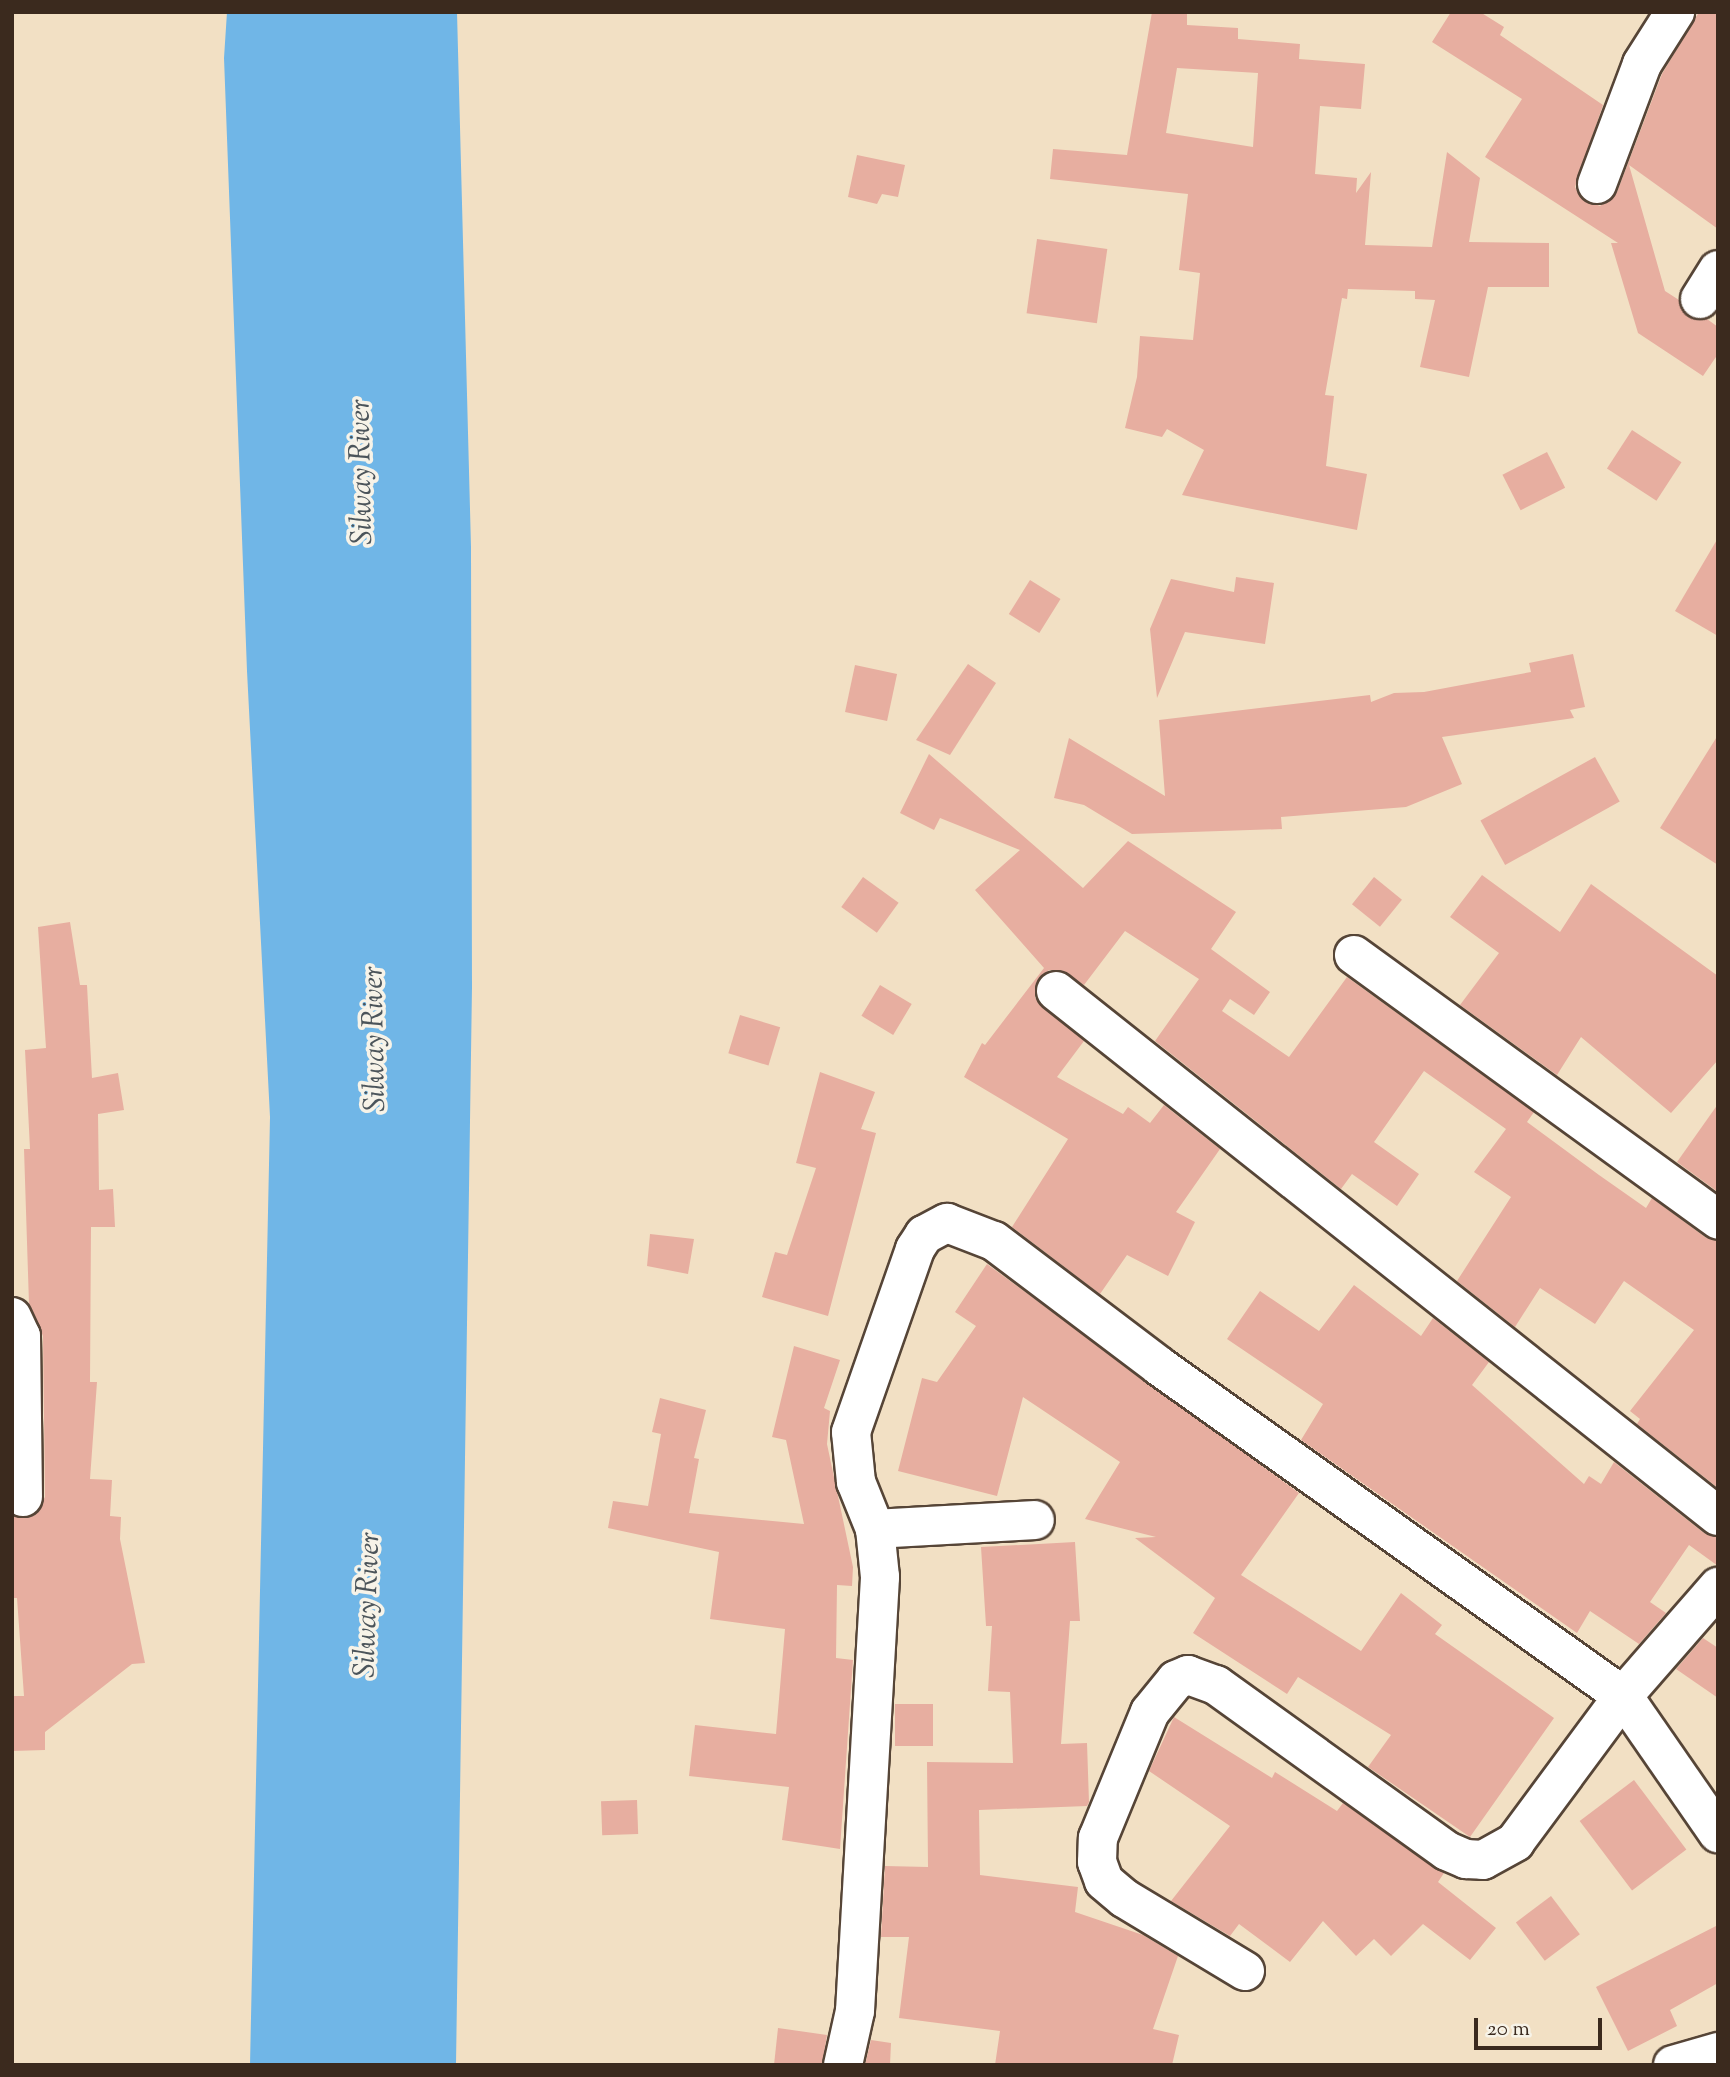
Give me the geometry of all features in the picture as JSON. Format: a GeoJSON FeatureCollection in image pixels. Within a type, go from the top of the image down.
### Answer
{"type":"FeatureCollection","features":[{"type":"Feature","properties":{"kind":"street"},"geometry":{"type":"LineString","coordinates":[[1597,184],[1642,64],[1675,12]]}},
{"type":"Feature","properties":{"kind":"street"},"geometry":{"type":"LineString","coordinates":[[1354,955],[1718,1219]]}},
{"type":"Feature","properties":{"kind":"street"},"geometry":{"type":"LineString","coordinates":[[1056,991],[1718,1516]]}},
{"type":"Feature","properties":{"kind":"street"},"geometry":{"type":"LineString","coordinates":[[843,2065],[855,2011],[880,1577],[875,1529],[856,1482],[851,1432],[915,1249],[935,1227],[958,1224],[994,1241],[1159,1366],[1623,1696],[1718,1833]]}},
{"type":"Feature","properties":{"kind":"street"},"geometry":{"type":"LineString","coordinates":[[12,1317],[21,1336],[23,1497]]}},
{"type":"Feature","properties":{"kind":"street"},"geometry":{"type":"LineString","coordinates":[[875,1529],[1035,1520]]}},
{"type":"Feature","properties":{"kind":"street"},"geometry":{"type":"LineString","coordinates":[[1245,1971],[1124,1898],[1104,1881],[1097,1862],[1098,1838],[1150,1712],[1175,1680],[1188,1675],[1216,1685],[1447,1851],[1466,1859],[1483,1860],[1515,1842],[1623,1696],[1718,1587]]}},
{"type":"Feature","properties":{"kind":"street"},"geometry":{"type":"LineString","coordinates":[[1673,2065],[1718,2052]]}},
{"type":"Feature","properties":{"kind":"water","name":"Silway River"},"geometry":{"type":"Polygon","coordinates":[[[227,12],[457,12],[471,547],[472,987],[456,2065],[250,2065],[270,1117],[247,671],[224,58],[227,12]]]}},
{"type":"Feature","properties":{"kind":"building"},"geometry":{"type":"Polygon","coordinates":[[[1152,12],[1187,12],[1187,25],[1238,28],[1238,39],[1300,44],[1299,59],[1365,64],[1361,109],[1320,106],[1315,174],[1357,178],[1356,193],[1371,172],[1365,245],[1432,247],[1447,152],[1480,178],[1469,242],[1549,243],[1549,287],[1488,287],[1469,377],[1420,367],[1435,300],[1415,299],[1415,291],[1348,289],[1347,299],[1342,298],[1325,395],[1334,396],[1326,466],[1367,474],[1357,530],[1182,495],[1204,450],[1167,429],[1162,437],[1125,428],[1137,377],[1140,336],[1193,340],[1200,273],[1179,270],[1188,194],[1050,179],[1053,149],[1127,155],[1152,12]],[[1177,68],[1166,133],[1253,147],[1258,73],[1177,68]]]}},
{"type":"Feature","properties":{"kind":"building"},"geometry":{"type":"Polygon","coordinates":[[[1451,12],[1480,12],[1504,27],[1500,35],[1603,105],[1575,187],[1581,198],[1600,206],[1617,192],[1662,74],[1699,12],[1718,12],[1718,229],[1629,165],[1665,291],[1679,300],[1688,317],[1707,319],[1718,327],[1718,354],[1703,376],[1638,333],[1611,243],[1618,243],[1485,157],[1522,99],[1432,42],[1451,12]]]}},
{"type":"Feature","properties":{"kind":"building"},"geometry":{"type":"Polygon","coordinates":[[[857,155],[905,165],[898,197],[882,194],[877,204],[848,197],[857,155]]]}},
{"type":"Feature","properties":{"kind":"building"},"geometry":{"type":"Polygon","coordinates":[[[1037,239],[1107,249],[1097,323],[1027,313],[1037,239]]]}},
{"type":"Feature","properties":{"kind":"building"},"geometry":{"type":"Polygon","coordinates":[[[1632,430],[1681,462],[1656,501],[1607,469],[1632,430]]]}},
{"type":"Feature","properties":{"kind":"building"},"geometry":{"type":"Polygon","coordinates":[[[1547,452],[1565,488],[1521,510],[1502,475],[1547,452]]]}},
{"type":"Feature","properties":{"kind":"building"},"geometry":{"type":"Polygon","coordinates":[[[1718,538],[1718,636],[1675,611],[1718,538]]]}},
{"type":"Feature","properties":{"kind":"building"},"geometry":{"type":"Polygon","coordinates":[[[1236,577],[1274,583],[1265,644],[1185,632],[1157,698],[1150,629],[1171,579],[1234,592],[1236,577]]]}},
{"type":"Feature","properties":{"kind":"building"},"geometry":{"type":"Polygon","coordinates":[[[1030,580],[1061,599],[1039,633],[1009,614],[1030,580]]]}},
{"type":"Feature","properties":{"kind":"building"},"geometry":{"type":"Polygon","coordinates":[[[1573,654],[1585,707],[1570,710],[1574,718],[1442,737],[1462,784],[1406,807],[1281,817],[1282,829],[1132,834],[1084,805],[1054,798],[1069,738],[1165,796],[1159,720],[1370,695],[1371,702],[1394,693],[1424,692],[1531,672],[1529,663],[1573,654]]]}},
{"type":"Feature","properties":{"kind":"building"},"geometry":{"type":"Polygon","coordinates":[[[968,664],[996,683],[950,755],[916,740],[968,664]]]}},
{"type":"Feature","properties":{"kind":"building"},"geometry":{"type":"Polygon","coordinates":[[[855,665],[897,674],[887,721],[845,712],[855,665]]]}},
{"type":"Feature","properties":{"kind":"building"},"geometry":{"type":"Polygon","coordinates":[[[1718,735],[1718,865],[1660,828],[1718,735]]]}},
{"type":"Feature","properties":{"kind":"building"},"geometry":{"type":"Polygon","coordinates":[[[929,754],[1083,888],[1128,841],[1236,912],[1211,949],[1270,992],[1254,1015],[1230,999],[1222,1011],[1289,1057],[1347,977],[1534,1112],[1527,1122],[1599,1175],[1646,1208],[1652,1198],[1705,1237],[1718,1241],[1718,1488],[1637,1424],[1640,1419],[1630,1411],[1694,1330],[1624,1281],[1595,1324],[1540,1288],[1515,1327],[1457,1281],[1511,1197],[1474,1172],[1506,1129],[1424,1071],[1374,1142],[1419,1174],[1397,1206],[1352,1174],[1341,1189],[1155,1041],[1199,979],[1125,931],[1084,985],[1060,970],[1049,970],[1039,978],[1035,998],[1084,1041],[1057,1077],[1123,1114],[1128,1107],[1150,1123],[1164,1105],[1220,1149],[1176,1212],[1195,1222],[1168,1276],[1127,1255],[1100,1294],[1012,1227],[1068,1139],[964,1077],[982,1043],[985,1045],[1044,968],[975,890],[1020,850],[940,818],[934,830],[900,813],[929,754]]]}},
{"type":"Feature","properties":{"kind":"building"},"geometry":{"type":"Polygon","coordinates":[[[1595,757],[1620,802],[1505,865],[1480,821],[1595,757]]]}},
{"type":"Feature","properties":{"kind":"building"},"geometry":{"type":"Polygon","coordinates":[[[1482,875],[1560,932],[1591,884],[1718,976],[1718,1060],[1671,1113],[1581,1037],[1557,1075],[1460,1005],[1499,953],[1450,917],[1482,875]]]}},
{"type":"Feature","properties":{"kind":"building"},"geometry":{"type":"Polygon","coordinates":[[[863,877],[899,903],[877,933],[841,907],[863,877]]]}},
{"type":"Feature","properties":{"kind":"building"},"geometry":{"type":"Polygon","coordinates":[[[1374,877],[1402,900],[1380,927],[1352,904],[1374,877]]]}},
{"type":"Feature","properties":{"kind":"building"},"geometry":{"type":"Polygon","coordinates":[[[70,922],[80,985],[87,985],[92,1078],[118,1073],[124,1110],[98,1114],[99,1190],[113,1189],[115,1227],[91,1227],[90,1382],[97,1382],[90,1479],[112,1480],[110,1516],[121,1517],[120,1539],[145,1663],[132,1664],[45,1732],[45,1750],[12,1751],[12,1696],[24,1696],[17,1598],[12,1598],[12,1516],[34,1516],[45,1497],[43,1336],[29,1304],[24,1149],[30,1149],[25,1050],[46,1048],[38,927],[70,922]]]}},
{"type":"Feature","properties":{"kind":"building"},"geometry":{"type":"Polygon","coordinates":[[[880,985],[912,1004],[893,1035],[861,1016],[880,985]]]}},
{"type":"Feature","properties":{"kind":"building"},"geometry":{"type":"Polygon","coordinates":[[[740,1015],[780,1027],[768,1066],[728,1053],[740,1015]]]}},
{"type":"Feature","properties":{"kind":"building"},"geometry":{"type":"Polygon","coordinates":[[[820,1072],[875,1092],[861,1129],[876,1133],[828,1316],[762,1297],[775,1252],[787,1255],[816,1168],[796,1163],[820,1072]]]}},
{"type":"Feature","properties":{"kind":"building"},"geometry":{"type":"Polygon","coordinates":[[[1718,1104],[1718,1192],[1677,1162],[1718,1104]]]}},
{"type":"Feature","properties":{"kind":"building"},"geometry":{"type":"Polygon","coordinates":[[[650,1234],[694,1239],[688,1274],[647,1266],[650,1234]]]}},
{"type":"Feature","properties":{"kind":"building"},"geometry":{"type":"Polygon","coordinates":[[[987,1264],[1299,1493],[1241,1575],[1361,1651],[1401,1593],[1442,1625],[1435,1634],[1554,1718],[1470,1837],[1368,1767],[1391,1735],[1298,1677],[1287,1694],[1193,1633],[1215,1598],[1135,1538],[1156,1537],[1085,1519],[1120,1462],[1023,1397],[997,1496],[898,1471],[922,1378],[937,1382],[976,1326],[955,1312],[987,1264]]]}},
{"type":"Feature","properties":{"kind":"building"},"geometry":{"type":"Polygon","coordinates":[[[1354,1285],[1421,1336],[1433,1318],[1489,1362],[1472,1385],[1584,1484],[1589,1476],[1601,1484],[1614,1462],[1704,1533],[1718,1537],[1718,1566],[1689,1545],[1650,1602],[1666,1613],[1639,1644],[1590,1611],[1577,1633],[1301,1440],[1323,1404],[1227,1339],[1260,1291],[1319,1331],[1354,1285]]]}},
{"type":"Feature","properties":{"kind":"building"},"geometry":{"type":"Polygon","coordinates":[[[794,1346],[840,1360],[824,1408],[830,1411],[827,1444],[853,1567],[852,1586],[837,1585],[836,1658],[853,1660],[840,1849],[782,1840],[789,1787],[689,1776],[695,1725],[776,1734],[785,1629],[710,1619],[719,1552],[608,1528],[613,1501],[648,1506],[661,1434],[652,1432],[660,1398],[706,1410],[694,1458],[699,1459],[689,1513],[804,1524],[786,1440],[772,1437],[794,1346]]]}},
{"type":"Feature","properties":{"kind":"building"},"geometry":{"type":"Polygon","coordinates":[[[1075,1542],[1080,1621],[1070,1621],[1061,1744],[1087,1743],[1089,1802],[1087,1806],[979,1810],[980,1875],[1078,1887],[1075,1912],[1143,1935],[1178,1956],[1153,2029],[1179,2035],[1172,2065],[995,2065],[1000,2031],[899,2018],[909,1937],[881,1937],[885,1866],[928,1867],[927,1762],[1013,1763],[1010,1692],[988,1691],[992,1626],[986,1626],[981,1547],[1075,1542]]]}},
{"type":"Feature","properties":{"kind":"building"},"geometry":{"type":"Polygon","coordinates":[[[1703,1638],[1718,1648],[1718,1698],[1676,1669],[1703,1638]]]}},
{"type":"Feature","properties":{"kind":"building"},"geometry":{"type":"Polygon","coordinates":[[[895,1704],[933,1704],[933,1746],[895,1746],[895,1704]]]}},
{"type":"Feature","properties":{"kind":"building"},"geometry":{"type":"Polygon","coordinates":[[[1174,1717],[1272,1778],[1275,1772],[1337,1811],[1343,1803],[1444,1873],[1438,1882],[1496,1928],[1470,1960],[1423,1924],[1391,1956],[1374,1939],[1356,1956],[1323,1921],[1290,1962],[1239,1924],[1230,1936],[1171,1901],[1230,1826],[1149,1771],[1174,1717]]]}},
{"type":"Feature","properties":{"kind":"building"},"geometry":{"type":"Polygon","coordinates":[[[1634,1780],[1686,1849],[1632,1890],[1580,1821],[1634,1780]]]}},
{"type":"Feature","properties":{"kind":"building"},"geometry":{"type":"Polygon","coordinates":[[[637,1800],[638,1834],[602,1835],[601,1801],[637,1800]]]}},
{"type":"Feature","properties":{"kind":"building"},"geometry":{"type":"Polygon","coordinates":[[[1551,1896],[1580,1934],[1545,1961],[1516,1922],[1551,1896]]]}},
{"type":"Feature","properties":{"kind":"building"},"geometry":{"type":"Polygon","coordinates":[[[1718,1925],[1718,1983],[1670,2010],[1677,2026],[1628,2051],[1596,1987],[1718,1925]]]}},
{"type":"Feature","properties":{"kind":"building"},"geometry":{"type":"Polygon","coordinates":[[[778,2028],[827,2035],[822,2065],[774,2065],[778,2028]]]}},
{"type":"Feature","properties":{"kind":"building"},"geometry":{"type":"Polygon","coordinates":[[[871,2040],[891,2043],[890,2065],[865,2065],[871,2040]]]}}]}
